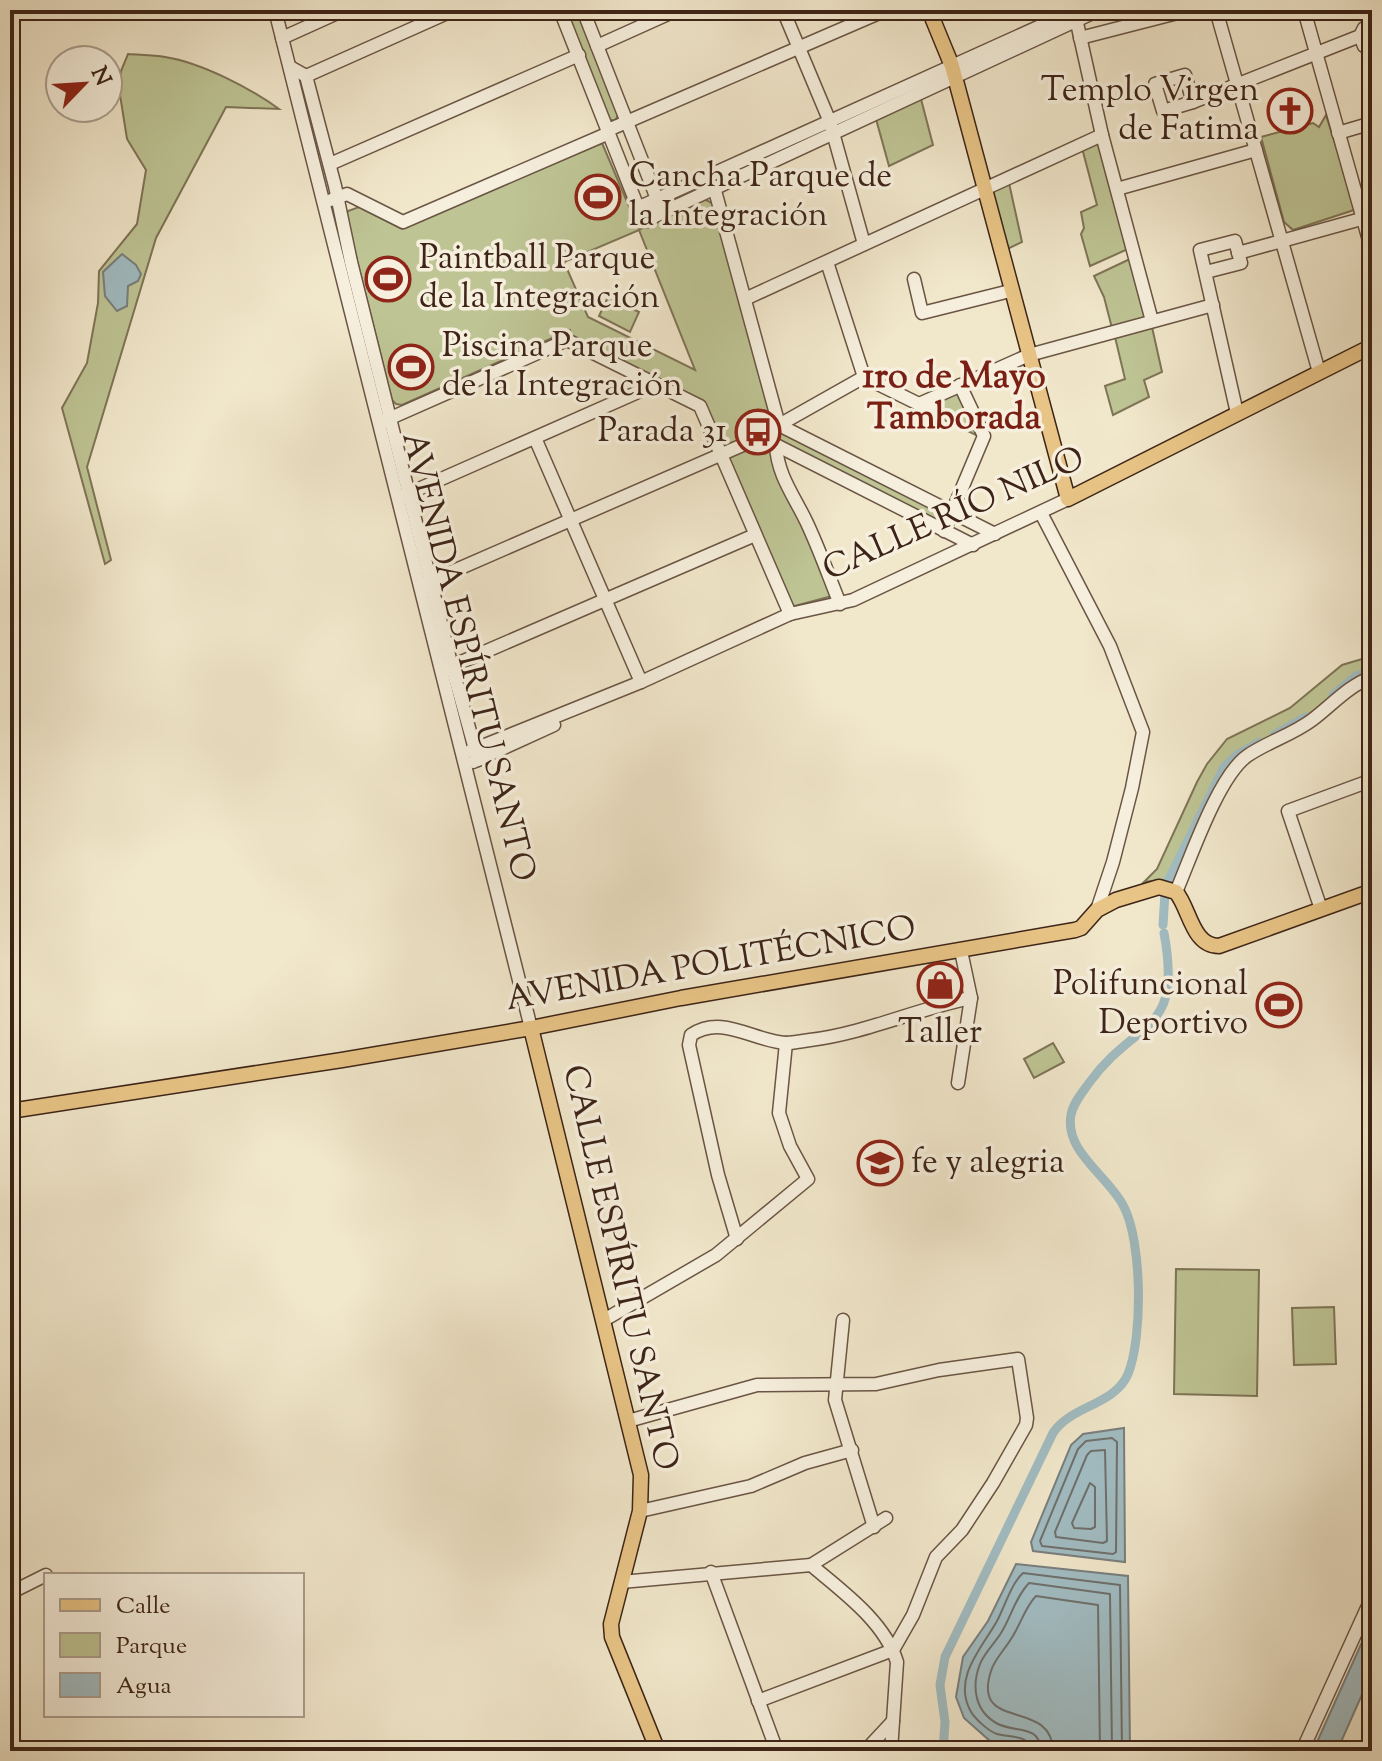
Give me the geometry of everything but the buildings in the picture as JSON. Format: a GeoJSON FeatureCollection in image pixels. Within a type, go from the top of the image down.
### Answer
{"type":"FeatureCollection","features":[{"type":"Feature","properties":{"kind":"main road"},"geometry":{"type":"LineString","coordinates":[[929,10],[953,73],[1068,499]]}},
{"type":"Feature","properties":{"kind":"main road","name":"CALLE RÍO NILO"},"geometry":{"type":"LineString","coordinates":[[1068,499],[1372,346]]}},
{"type":"Feature","properties":{"kind":"main road"},"geometry":{"type":"LineString","coordinates":[[1169,890],[1201,940],[1212,946],[1372,891]]}},
{"type":"Feature","properties":{"kind":"main road","name":"AVENIDA POLITÉCNICO"},"geometry":{"type":"LineString","coordinates":[[10,1111],[531,1028],[681,998],[1075,930],[1097,910],[1116,900],[1169,890]]}},
{"type":"Feature","properties":{"kind":"main road","name":"CALLE ESPÍRITU SANTO"},"geometry":{"type":"LineString","coordinates":[[531,1028],[641,1475],[640,1511],[611,1624],[612,1637],[658,1751]]}},
{"type":"Feature","properties":{"kind":"street","name":"AVENIDA ESPÍRITU SANTO"},"geometry":{"type":"LineString","coordinates":[[275,10],[471,757],[531,1028]]}},
{"type":"Feature","properties":{"kind":"street"},"geometry":{"type":"LineString","coordinates":[[282,38],[344,10]]}},
{"type":"Feature","properties":{"kind":"street"},"geometry":{"type":"LineString","coordinates":[[290,67],[306,76],[454,10]]}},
{"type":"Feature","properties":{"kind":"street"},"geometry":{"type":"LineString","coordinates":[[560,10],[608,131],[651,209]]}},
{"type":"Feature","properties":{"kind":"street"},"geometry":{"type":"LineString","coordinates":[[583,10],[626,122],[651,209]]}},
{"type":"Feature","properties":{"kind":"street"},"geometry":{"type":"LineString","coordinates":[[597,46],[677,10]]}},
{"type":"Feature","properties":{"kind":"street"},"geometry":{"type":"LineString","coordinates":[[783,10],[832,128],[864,244]]}},
{"type":"Feature","properties":{"kind":"street"},"geometry":{"type":"LineString","coordinates":[[323,202],[347,194],[403,222],[886,10]]}},
{"type":"Feature","properties":{"kind":"street"},"geometry":{"type":"LineString","coordinates":[[651,209],[953,73],[1075,13],[1099,10]]}},
{"type":"Feature","properties":{"kind":"street"},"geometry":{"type":"LineString","coordinates":[[1080,38],[1189,10]]}},
{"type":"Feature","properties":{"kind":"street"},"geometry":{"type":"LineString","coordinates":[[1216,10],[1319,372]]}},
{"type":"Feature","properties":{"kind":"street"},"geometry":{"type":"LineString","coordinates":[[1304,10],[1338,133],[1368,218],[1372,251]]}},
{"type":"Feature","properties":{"kind":"street"},"geometry":{"type":"LineString","coordinates":[[1075,13],[1102,135],[1152,321]]}},
{"type":"Feature","properties":{"kind":"street"},"geometry":{"type":"LineString","coordinates":[[1193,102],[1360,36],[1364,28],[1372,25]]}},
{"type":"Feature","properties":{"kind":"street"},"geometry":{"type":"LineString","coordinates":[[1360,36],[1364,46],[1372,51]]}},
{"type":"Feature","properties":{"kind":"street"},"geometry":{"type":"LineString","coordinates":[[330,164],[579,55]]}},
{"type":"Feature","properties":{"kind":"street","name":"AVENIDA ESPÍRITU SANTO"},"geometry":{"type":"LineString","coordinates":[[306,76],[330,164],[385,421]]}},
{"type":"Feature","properties":{"kind":"street"},"geometry":{"type":"LineString","coordinates":[[1338,133],[1372,123]]}},
{"type":"Feature","properties":{"kind":"street"},"geometry":{"type":"LineString","coordinates":[[651,209],[714,187],[832,128]]}},
{"type":"Feature","properties":{"kind":"street"},"geometry":{"type":"LineString","coordinates":[[745,299],[1102,135]]}},
{"type":"Feature","properties":{"kind":"street"},"geometry":{"type":"LineString","coordinates":[[1117,189],[1256,150]]}},
{"type":"Feature","properties":{"kind":"street"},"geometry":{"type":"LineString","coordinates":[[714,187],[779,425],[995,534]]}},
{"type":"Feature","properties":{"kind":"street"},"geometry":{"type":"LineString","coordinates":[[1238,253],[1368,218]]}},
{"type":"Feature","properties":{"kind":"street"},"geometry":{"type":"LineString","coordinates":[[1206,272],[1241,263],[1235,241],[1200,250],[1237,413]]}},
{"type":"Feature","properties":{"kind":"street"},"geometry":{"type":"LineString","coordinates":[[827,262],[864,377],[939,414]]}},
{"type":"Feature","properties":{"kind":"street"},"geometry":{"type":"LineString","coordinates":[[914,279],[922,313],[1010,291]]}},
{"type":"Feature","properties":{"kind":"street"},"geometry":{"type":"LineString","coordinates":[[919,404],[1029,355],[1213,305]]}},
{"type":"Feature","properties":{"kind":"street"},"geometry":{"type":"LineString","coordinates":[[385,421],[567,340],[700,406],[790,614]]}},
{"type":"Feature","properties":{"kind":"street"},"geometry":{"type":"LineString","coordinates":[[840,604],[806,521],[785,482],[772,440],[779,425],[864,377]]}},
{"type":"Feature","properties":{"kind":"street"},"geometry":{"type":"LineString","coordinates":[[404,495],[654,385]]}},
{"type":"Feature","properties":{"kind":"street"},"geometry":{"type":"LineString","coordinates":[[944,531],[984,436],[960,385]]}},
{"type":"Feature","properties":{"kind":"street"},"geometry":{"type":"LineString","coordinates":[[535,438],[641,682]]}},
{"type":"Feature","properties":{"kind":"street"},"geometry":{"type":"LineString","coordinates":[[426,583],[721,454],[772,440],[973,545]]}},
{"type":"Feature","properties":{"kind":"street","name":"CALLE RÍO NILO"},"geometry":{"type":"LineString","coordinates":[[471,757],[595,705],[602,696],[641,682],[790,614],[840,604],[1068,499]]}},
{"type":"Feature","properties":{"kind":"street"},"geometry":{"type":"LineString","coordinates":[[1041,513],[1110,646],[1143,732],[1113,862],[1097,910]]}},
{"type":"Feature","properties":{"kind":"street"},"geometry":{"type":"LineString","coordinates":[[447,668],[755,535]]}},
{"type":"Feature","properties":{"kind":"street"},"geometry":{"type":"LineString","coordinates":[[1169,890],[1237,765],[1312,721],[1352,687],[1372,677]]}},
{"type":"Feature","properties":{"kind":"street"},"geometry":{"type":"LineString","coordinates":[[1321,909],[1288,811],[1372,780]]}},
{"type":"Feature","properties":{"kind":"street"},"geometry":{"type":"LineString","coordinates":[[958,1083],[971,998],[961,951]]}},
{"type":"Feature","properties":{"kind":"street"},"geometry":{"type":"LineString","coordinates":[[737,1239],[714,1159],[689,1045],[691,1035],[698,1030],[731,1028],[786,1043],[840,1036],[931,1007],[971,998]]}},
{"type":"Feature","properties":{"kind":"street"},"geometry":{"type":"LineString","coordinates":[[604,1320],[716,1255],[808,1179],[790,1146],[779,1113],[786,1043]]}},
{"type":"Feature","properties":{"kind":"street"},"geometry":{"type":"LineString","coordinates":[[843,1320],[835,1400],[874,1527]]}},
{"type":"Feature","properties":{"kind":"street"},"geometry":{"type":"LineString","coordinates":[[628,1421],[757,1385],[876,1384],[939,1370],[1018,1359],[1026,1425],[962,1530],[936,1557],[913,1615],[893,1650],[758,1701]]}},
{"type":"Feature","properties":{"kind":"street"},"geometry":{"type":"LineString","coordinates":[[640,1511],[751,1486],[805,1463],[852,1450]]}},
{"type":"Feature","properties":{"kind":"street"},"geometry":{"type":"LineString","coordinates":[[621,1582],[811,1565],[886,1518]]}},
{"type":"Feature","properties":{"kind":"street"},"geometry":{"type":"LineString","coordinates":[[811,1565],[871,1621],[893,1650],[897,1662],[891,1751]]}},
{"type":"Feature","properties":{"kind":"street"},"geometry":{"type":"LineString","coordinates":[[711,1572],[777,1751]]}},
{"type":"Feature","properties":{"kind":"street"},"geometry":{"type":"LineString","coordinates":[[10,1593],[44,1576]]}},
{"type":"Feature","properties":{"kind":"street"},"geometry":{"type":"LineString","coordinates":[[1302,1751],[1372,1597]]}},
{"type":"Feature","properties":{"kind":"street"},"geometry":{"type":"LineString","coordinates":[[865,1751],[893,1721]]}},
{"type":"Feature","properties":{"kind":"green space"},"geometry":{"type":"Polygon","coordinates":[[[566,10],[578,10],[618,115],[615,121],[608,119],[566,10]]]}},
{"type":"Feature","properties":{"kind":"green space"},"geometry":{"type":"Polygon","coordinates":[[[128,54],[179,60],[240,85],[279,109],[226,107],[156,238],[87,467],[111,560],[105,564],[62,408],[87,363],[98,303],[99,271],[137,224],[146,170],[127,139],[124,64],[128,54]]]}},
{"type":"Feature","properties":{"kind":"green space"},"geometry":{"type":"Polygon","coordinates":[[[921,99],[933,145],[889,166],[876,119],[921,99]]]}},
{"type":"Feature","properties":{"kind":"green space"},"geometry":{"type":"Polygon","coordinates":[[[1326,115],[1354,210],[1293,230],[1284,222],[1261,137],[1313,123],[1319,127],[1326,115]]]}},
{"type":"Feature","properties":{"kind":"green space"},"geometry":{"type":"Polygon","coordinates":[[[602,143],[639,230],[704,199],[714,204],[773,423],[767,430],[724,448],[704,403],[572,336],[570,330],[402,405],[396,404],[392,400],[346,216],[348,211],[359,207],[402,229],[602,143]],[[639,230],[564,262],[588,317],[695,370],[639,230]]]}},
{"type":"Feature","properties":{"kind":"green space"},"geometry":{"type":"Polygon","coordinates":[[[1096,143],[1101,146],[1128,249],[1090,266],[1081,234],[1084,228],[1081,212],[1097,205],[1082,148],[1096,143]]]}},
{"type":"Feature","properties":{"kind":"green space"},"geometry":{"type":"Polygon","coordinates":[[[1009,183],[1022,242],[1005,250],[991,192],[1009,183]]]}},
{"type":"Feature","properties":{"kind":"green space"},"geometry":{"type":"Polygon","coordinates":[[[1130,259],[1148,319],[1112,328],[1104,297],[1094,276],[1130,259]]]}},
{"type":"Feature","properties":{"kind":"green space"},"geometry":{"type":"Polygon","coordinates":[[[608,297],[639,312],[630,332],[599,316],[608,297]]]}},
{"type":"Feature","properties":{"kind":"green space"},"geometry":{"type":"Polygon","coordinates":[[[1152,327],[1162,372],[1144,380],[1149,397],[1113,415],[1105,386],[1125,379],[1115,337],[1152,327]]]}},
{"type":"Feature","properties":{"kind":"green space"},"geometry":{"type":"Polygon","coordinates":[[[954,392],[958,394],[978,436],[942,419],[928,403],[954,392]]]}},
{"type":"Feature","properties":{"kind":"green space"},"geometry":{"type":"Polygon","coordinates":[[[779,432],[941,512],[937,520],[777,440],[779,432]]]}},
{"type":"Feature","properties":{"kind":"green space"},"geometry":{"type":"Polygon","coordinates":[[[763,441],[770,444],[832,596],[791,607],[728,457],[763,441]]]}},
{"type":"Feature","properties":{"kind":"green space"},"geometry":{"type":"Polygon","coordinates":[[[1372,656],[1372,675],[1310,719],[1246,753],[1175,882],[1144,882],[1157,869],[1207,764],[1227,739],[1290,708],[1342,665],[1372,656]]]}},
{"type":"Feature","properties":{"kind":"green space"},"geometry":{"type":"Polygon","coordinates":[[[1053,1043],[1064,1062],[1034,1078],[1024,1059],[1053,1043]]]}},
{"type":"Feature","properties":{"kind":"green space"},"geometry":{"type":"Polygon","coordinates":[[[1176,1269],[1259,1270],[1257,1396],[1174,1394],[1176,1269]]]}},
{"type":"Feature","properties":{"kind":"green space"},"geometry":{"type":"Polygon","coordinates":[[[1334,1307],[1336,1364],[1294,1365],[1292,1308],[1334,1307]]]}},
{"type":"Feature","properties":{"kind":"water"},"geometry":{"type":"Polygon","coordinates":[[[122,254],[136,265],[141,274],[138,281],[128,286],[127,306],[117,311],[105,296],[103,272],[122,254]]]}},
{"type":"Feature","properties":{"kind":"water"},"geometry":{"type":"Polygon","coordinates":[[[1124,1428],[1125,1562],[1033,1551],[1031,1542],[1071,1445],[1083,1434],[1124,1428]]]}},
{"type":"Feature","properties":{"kind":"water"},"geometry":{"type":"Polygon","coordinates":[[[1016,1564],[1128,1576],[1130,1751],[1042,1751],[990,1741],[964,1718],[956,1697],[963,1657],[988,1621],[1016,1564]]]}},
{"type":"Feature","properties":{"kind":"water"},"geometry":{"type":"Polygon","coordinates":[[[1372,1620],[1372,1672],[1337,1751],[1313,1751],[1372,1620]]]}},
{"type":"Feature","properties":{"kind":"waterway"},"geometry":{"type":"LineString","coordinates":[[1333,695],[1356,676],[1372,671]]}},
{"type":"Feature","properties":{"kind":"waterway"},"geometry":{"type":"LineString","coordinates":[[1274,735],[1306,717]]}},
{"type":"Feature","properties":{"kind":"waterway"},"geometry":{"type":"LineString","coordinates":[[1168,881],[1224,767],[1238,754],[1260,742]]}},
{"type":"Feature","properties":{"kind":"waterway"},"geometry":{"type":"LineString","coordinates":[[1163,925],[1165,893]]}},
{"type":"Feature","properties":{"kind":"waterway"},"geometry":{"type":"LineString","coordinates":[[943,1751],[945,1722],[940,1685],[945,1657],[1053,1433],[1070,1417],[1103,1399],[1122,1384],[1133,1358],[1138,1290],[1130,1223],[1117,1196],[1074,1141],[1071,1115],[1089,1083],[1107,1062],[1152,1022],[1161,1008],[1167,991],[1164,933]]}},
{"type":"Feature","properties":{"kind":"place","name":"Templo Virgen de Fatima"},"geometry":{"type":"Point","coordinates":[1290,111]}},
{"type":"Feature","properties":{"kind":"place","name":"Cancha Parque de la Integración"},"geometry":{"type":"Point","coordinates":[598,197]}},
{"type":"Feature","properties":{"kind":"place","name":"Paintball Parque de la Integración"},"geometry":{"type":"Point","coordinates":[388,279]}},
{"type":"Feature","properties":{"kind":"place","name":"Piscina Parque de la Integración"},"geometry":{"type":"Point","coordinates":[411,367]}},
{"type":"Feature","properties":{"kind":"place","name":"Parada 31"},"geometry":{"type":"Point","coordinates":[758,432]}},
{"type":"Feature","properties":{"kind":"place","name":"Taller"},"geometry":{"type":"Point","coordinates":[940,985]}},
{"type":"Feature","properties":{"kind":"place","name":"Polifuncional Deportivo"},"geometry":{"type":"Point","coordinates":[1279,1005]}},
{"type":"Feature","properties":{"kind":"place","name":"fe y alegria"},"geometry":{"type":"Point","coordinates":[880,1163]}},
{"type":"Feature","properties":{"kind":"district","name":"1ro de Mayo Tamborada"},"geometry":{"type":"Point","coordinates":[954,398]}}]}
